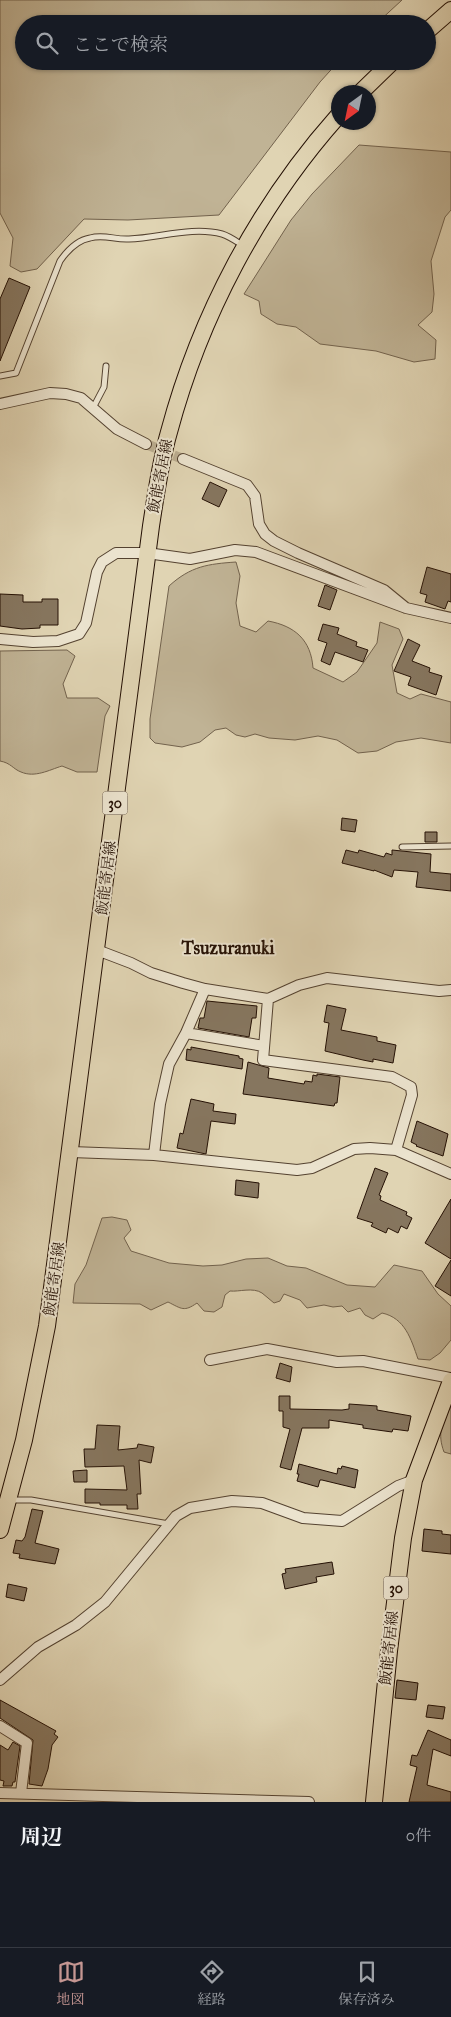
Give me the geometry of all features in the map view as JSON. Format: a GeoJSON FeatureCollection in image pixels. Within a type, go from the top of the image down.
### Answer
{"type":"FeatureCollection","features":[{"type":"Feature","properties":{"kind":"main road"},"geometry":{"type":"LineString","coordinates":[[436,23],[451,10]]}},
{"type":"Feature","properties":{"kind":"main road"},"geometry":{"type":"LineString","coordinates":[[368,85],[384,70]]}},
{"type":"Feature","properties":{"kind":"main road","name":"飯能寄居線"},"geometry":{"type":"LineString","coordinates":[[0,1530],[26,1430],[47,1326],[147,553],[161,466],[179,396],[207,323],[245,246],[279,192],[331,124]]}},
{"type":"Feature","properties":{"kind":"main road","name":"飯能寄居線"},"geometry":{"type":"LineString","coordinates":[[374,1802],[403,1538],[414,1480],[445,1411],[451,1380]]}},
{"type":"Feature","properties":{"kind":"street"},"geometry":{"type":"LineString","coordinates":[[0,404],[50,394],[66,394],[81,398],[117,429],[146,444]]}},
{"type":"Feature","properties":{"kind":"street"},"geometry":{"type":"LineString","coordinates":[[183,459],[247,484],[255,496],[259,524],[265,534],[274,541],[384,590],[406,608]]}},
{"type":"Feature","properties":{"kind":"street"},"geometry":{"type":"LineString","coordinates":[[0,639],[33,642],[58,641],[79,634],[86,623],[97,572],[102,562],[116,553],[147,553],[190,559],[235,550],[256,552],[406,608],[451,618]]}},
{"type":"Feature","properties":{"kind":"street"},"geometry":{"type":"LineString","coordinates":[[96,950],[131,963],[151,973],[205,989],[268,999],[299,985],[327,978],[439,991],[451,990]]}},
{"type":"Feature","properties":{"kind":"street"},"geometry":{"type":"LineString","coordinates":[[154,1155],[160,1104],[169,1064],[186,1033],[205,989]]}},
{"type":"Feature","properties":{"kind":"street"},"geometry":{"type":"LineString","coordinates":[[268,999],[262,1060],[392,1076],[411,1087],[412,1096],[396,1150]]}},
{"type":"Feature","properties":{"kind":"street"},"geometry":{"type":"LineString","coordinates":[[186,1033],[264,1046]]}},
{"type":"Feature","properties":{"kind":"street"},"geometry":{"type":"LineString","coordinates":[[71,1152],[154,1155],[297,1170],[312,1168],[354,1149],[370,1148],[396,1150],[451,1174]]}},
{"type":"Feature","properties":{"kind":"street"},"geometry":{"type":"LineString","coordinates":[[210,1360],[266,1349],[337,1362],[363,1361],[451,1380]]}},
{"type":"Feature","properties":{"kind":"street"},"geometry":{"type":"LineString","coordinates":[[0,1680],[38,1647],[76,1625],[105,1602],[176,1516],[190,1508],[207,1504],[232,1502],[262,1503],[303,1518],[342,1521],[398,1486],[414,1480]]}},
{"type":"Feature","properties":{"kind":"street"},"geometry":{"type":"LineString","coordinates":[[0,1726],[26,1743],[20,1793]]}},
{"type":"Feature","properties":{"kind":"street"},"geometry":{"type":"LineString","coordinates":[[0,1793],[309,1802]]}},
{"type":"Feature","properties":{"kind":"lane"},"geometry":{"type":"LineString","coordinates":[[0,376],[16,373],[60,261],[66,252],[89,238],[106,236],[126,240],[207,232],[223,234],[245,246]]}},
{"type":"Feature","properties":{"kind":"lane"},"geometry":{"type":"LineString","coordinates":[[93,408],[104,387],[106,366]]}},
{"type":"Feature","properties":{"kind":"lane"},"geometry":{"type":"LineString","coordinates":[[402,847],[451,846]]}},
{"type":"Feature","properties":{"kind":"lane"},"geometry":{"type":"LineString","coordinates":[[9,1500],[31,1500],[170,1524]]}},
{"type":"Feature","properties":{"kind":"shaded area"},"geometry":{"type":"Polygon","coordinates":[[[0,0],[402,0],[386,15],[15,15],[15,70],[331,70],[219,215],[128,220],[84,219],[37,269],[21,272],[10,266],[13,238],[0,213],[0,0]]]}},
{"type":"Feature","properties":{"kind":"shaded area"},"geometry":{"type":"Polygon","coordinates":[[[359,145],[451,152],[451,210],[445,217],[431,261],[434,294],[432,312],[418,325],[436,340],[435,359],[414,362],[376,351],[320,344],[296,327],[277,324],[261,314],[259,301],[244,294],[291,220],[312,194],[359,145]]]}},
{"type":"Feature","properties":{"kind":"shaded area"},"geometry":{"type":"Polygon","coordinates":[[[236,562],[240,576],[236,603],[240,626],[256,632],[268,621],[278,623],[294,631],[305,642],[312,658],[313,668],[343,682],[357,672],[377,643],[380,622],[399,629],[403,639],[392,665],[397,693],[410,699],[421,694],[451,702],[451,743],[421,738],[396,742],[377,751],[358,753],[337,740],[318,736],[295,740],[269,738],[255,734],[245,737],[236,735],[226,728],[215,730],[200,742],[182,747],[155,743],[150,738],[150,719],[169,586],[185,574],[200,567],[236,562]]]}},
{"type":"Feature","properties":{"kind":"shaded area"},"geometry":{"type":"Polygon","coordinates":[[[67,650],[75,656],[63,684],[67,698],[98,698],[110,706],[105,716],[97,772],[77,772],[62,766],[37,774],[26,774],[0,761],[0,651],[67,650]]]}},
{"type":"Feature","properties":{"kind":"shaded area"},"geometry":{"type":"Polygon","coordinates":[[[112,1217],[127,1220],[131,1230],[124,1238],[131,1251],[169,1263],[203,1266],[222,1265],[246,1259],[268,1258],[287,1266],[306,1268],[347,1285],[375,1287],[394,1265],[422,1271],[438,1294],[451,1306],[451,1340],[440,1353],[430,1360],[418,1359],[406,1330],[402,1324],[390,1316],[382,1313],[373,1319],[365,1315],[360,1308],[348,1312],[342,1306],[324,1305],[307,1308],[300,1300],[284,1294],[280,1301],[274,1303],[262,1293],[254,1290],[230,1291],[225,1295],[222,1307],[214,1312],[204,1311],[197,1303],[189,1308],[183,1308],[168,1302],[151,1310],[140,1304],[73,1303],[75,1284],[86,1265],[102,1218],[112,1217]]]}},
{"type":"Feature","properties":{"kind":"shaded area"},"geometry":{"type":"Polygon","coordinates":[[[451,1406],[451,1454],[444,1452],[441,1434],[443,1423],[451,1406]]]}},
{"type":"Feature","properties":{"kind":"building"},"geometry":{"type":"Polygon","coordinates":[[[9,278],[30,287],[0,361],[0,299],[9,278]]]}},
{"type":"Feature","properties":{"kind":"building"},"geometry":{"type":"Polygon","coordinates":[[[210,482],[227,490],[219,507],[202,499],[210,482]]]}},
{"type":"Feature","properties":{"kind":"building"},"geometry":{"type":"Polygon","coordinates":[[[427,567],[451,574],[451,602],[448,601],[445,609],[425,602],[427,595],[420,593],[427,567]]]}},
{"type":"Feature","properties":{"kind":"building"},"geometry":{"type":"Polygon","coordinates":[[[325,585],[337,590],[330,610],[318,606],[325,585]]]}},
{"type":"Feature","properties":{"kind":"building"},"geometry":{"type":"Polygon","coordinates":[[[0,594],[23,595],[23,602],[42,602],[42,599],[58,599],[58,625],[40,625],[40,628],[22,629],[0,626],[0,594]]]}},
{"type":"Feature","properties":{"kind":"building"},"geometry":{"type":"Polygon","coordinates":[[[323,624],[339,628],[337,634],[357,642],[356,646],[368,650],[363,662],[335,652],[330,665],[321,661],[327,643],[318,640],[323,624]]]}},
{"type":"Feature","properties":{"kind":"building"},"geometry":{"type":"Polygon","coordinates":[[[408,639],[420,645],[412,661],[430,668],[429,672],[442,676],[436,695],[408,685],[411,677],[394,671],[408,639]]]}},
{"type":"Feature","properties":{"kind":"building"},"geometry":{"type":"Polygon","coordinates":[[[342,818],[357,820],[355,832],[341,830],[342,818]]]}},
{"type":"Feature","properties":{"kind":"building"},"geometry":{"type":"Polygon","coordinates":[[[425,832],[437,832],[437,842],[425,842],[425,832]]]}},
{"type":"Feature","properties":{"kind":"building"},"geometry":{"type":"Polygon","coordinates":[[[346,850],[358,853],[359,850],[384,857],[386,853],[392,855],[392,850],[431,854],[430,872],[451,874],[451,891],[416,887],[418,872],[394,870],[392,877],[374,870],[342,863],[346,850]]]}},
{"type":"Feature","properties":{"kind":"building"},"geometry":{"type":"Polygon","coordinates":[[[207,1001],[257,1006],[256,1018],[252,1018],[249,1037],[198,1028],[200,1018],[204,1018],[207,1001]]]}},
{"type":"Feature","properties":{"kind":"building"},"geometry":{"type":"Polygon","coordinates":[[[327,1005],[346,1009],[341,1030],[377,1037],[377,1041],[396,1045],[393,1063],[373,1059],[373,1062],[325,1051],[329,1023],[324,1022],[327,1005]]]}},
{"type":"Feature","properties":{"kind":"building"},"geometry":{"type":"Polygon","coordinates":[[[191,1047],[239,1056],[239,1058],[243,1059],[242,1069],[186,1060],[187,1049],[191,1050],[191,1047]]]}},
{"type":"Feature","properties":{"kind":"building"},"geometry":{"type":"Polygon","coordinates":[[[248,1062],[269,1068],[268,1078],[304,1084],[305,1081],[312,1082],[313,1075],[317,1076],[317,1074],[340,1077],[337,1103],[334,1106],[243,1094],[248,1062]]]}},
{"type":"Feature","properties":{"kind":"building"},"geometry":{"type":"Polygon","coordinates":[[[191,1099],[214,1104],[213,1111],[236,1114],[235,1124],[211,1121],[206,1154],[177,1148],[180,1133],[183,1134],[191,1099]]]}},
{"type":"Feature","properties":{"kind":"building"},"geometry":{"type":"Polygon","coordinates":[[[417,1121],[448,1134],[443,1156],[416,1146],[411,1142],[417,1121]]]}},
{"type":"Feature","properties":{"kind":"building"},"geometry":{"type":"Polygon","coordinates":[[[375,1168],[388,1173],[379,1195],[381,1196],[380,1200],[407,1212],[406,1215],[412,1218],[407,1229],[401,1226],[398,1233],[388,1228],[386,1233],[371,1226],[373,1223],[357,1218],[375,1168]]]}},
{"type":"Feature","properties":{"kind":"building"},"geometry":{"type":"Polygon","coordinates":[[[236,1180],[259,1183],[258,1198],[235,1195],[236,1180]]]}},
{"type":"Feature","properties":{"kind":"building"},"geometry":{"type":"Polygon","coordinates":[[[451,1199],[451,1259],[425,1243],[451,1199]]]}},
{"type":"Feature","properties":{"kind":"building"},"geometry":{"type":"Polygon","coordinates":[[[451,1260],[451,1296],[435,1286],[451,1260]]]}},
{"type":"Feature","properties":{"kind":"building"},"geometry":{"type":"Polygon","coordinates":[[[280,1363],[292,1367],[290,1382],[276,1378],[280,1363]]]}},
{"type":"Feature","properties":{"kind":"building"},"geometry":{"type":"Polygon","coordinates":[[[279,1396],[290,1396],[290,1409],[342,1410],[349,1409],[349,1404],[377,1406],[377,1410],[411,1416],[408,1431],[393,1429],[392,1432],[363,1428],[363,1425],[329,1420],[329,1428],[302,1428],[291,1470],[280,1467],[290,1429],[283,1427],[283,1411],[279,1411],[279,1396]]]}},
{"type":"Feature","properties":{"kind":"building"},"geometry":{"type":"Polygon","coordinates":[[[97,1425],[120,1426],[118,1450],[137,1448],[138,1444],[154,1447],[151,1463],[139,1460],[141,1494],[137,1494],[138,1509],[127,1509],[127,1505],[85,1503],[85,1489],[127,1490],[124,1466],[85,1467],[84,1449],[95,1449],[97,1425]]]}},
{"type":"Feature","properties":{"kind":"building"},"geometry":{"type":"Polygon","coordinates":[[[299,1464],[337,1474],[338,1468],[341,1469],[342,1466],[358,1470],[355,1488],[322,1480],[320,1480],[318,1487],[297,1481],[299,1464]]]}},
{"type":"Feature","properties":{"kind":"building"},"geometry":{"type":"Polygon","coordinates":[[[87,1470],[87,1482],[74,1482],[73,1471],[87,1470]]]}},
{"type":"Feature","properties":{"kind":"building"},"geometry":{"type":"Polygon","coordinates":[[[32,1509],[43,1511],[35,1543],[59,1549],[55,1564],[19,1558],[20,1554],[13,1553],[16,1540],[22,1541],[25,1537],[32,1509]]]}},
{"type":"Feature","properties":{"kind":"building"},"geometry":{"type":"Polygon","coordinates":[[[424,1529],[442,1531],[442,1534],[451,1535],[451,1554],[422,1551],[424,1529]]]}},
{"type":"Feature","properties":{"kind":"building"},"geometry":{"type":"Polygon","coordinates":[[[332,1562],[334,1574],[316,1577],[317,1582],[285,1589],[282,1574],[286,1573],[285,1569],[332,1562]]]}},
{"type":"Feature","properties":{"kind":"building"},"geometry":{"type":"Polygon","coordinates":[[[8,1584],[27,1588],[24,1601],[6,1597],[8,1584]]]}},
{"type":"Feature","properties":{"kind":"building"},"geometry":{"type":"Polygon","coordinates":[[[397,1680],[418,1683],[416,1700],[395,1698],[397,1680]]]}},
{"type":"Feature","properties":{"kind":"building"},"geometry":{"type":"Polygon","coordinates":[[[0,1700],[56,1731],[54,1734],[58,1737],[52,1745],[48,1769],[42,1786],[29,1784],[33,1740],[0,1718],[0,1700]]]}},
{"type":"Feature","properties":{"kind":"building"},"geometry":{"type":"Polygon","coordinates":[[[428,1705],[445,1707],[443,1719],[426,1717],[428,1705]]]}},
{"type":"Feature","properties":{"kind":"building"},"geometry":{"type":"Polygon","coordinates":[[[428,1730],[451,1740],[451,1756],[433,1749],[427,1785],[451,1792],[451,1802],[409,1802],[417,1767],[410,1765],[412,1755],[417,1756],[428,1730]]]}},
{"type":"Feature","properties":{"kind":"building"},"geometry":{"type":"Polygon","coordinates":[[[13,1742],[20,1746],[15,1782],[13,1782],[12,1786],[3,1786],[4,1781],[0,1780],[0,1745],[8,1750],[13,1742]]]}},
{"type":"Feature","properties":{"kind":"tunnel"},"geometry":{"type":"LineString","coordinates":[[146,444],[183,459]]}},
{"type":"Feature","properties":{"kind":"district","name":"Tsuzuranuki"},"geometry":{"type":"Point","coordinates":[228,948]}}]}
